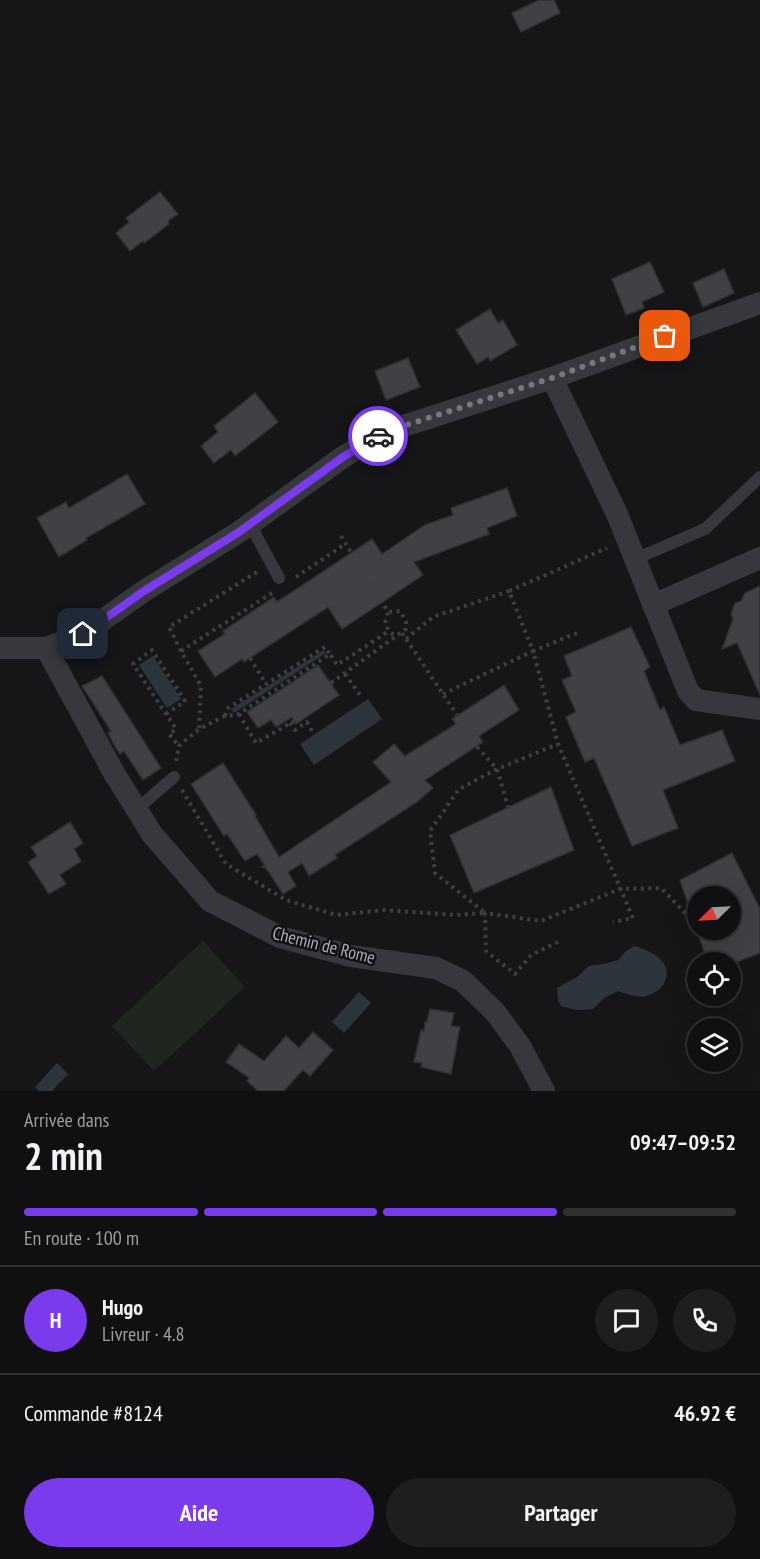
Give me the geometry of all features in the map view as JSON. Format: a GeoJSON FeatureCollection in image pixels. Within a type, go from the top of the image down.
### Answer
{"type":"FeatureCollection","features":[{"type":"Feature","properties":{"kind":"street"},"geometry":{"type":"LineString","coordinates":[[0,648],[46,648],[83,634],[144,591],[250,524],[343,457],[385,432],[552,378],[759,304]]}},
{"type":"Feature","properties":{"kind":"street"},"geometry":{"type":"LineString","coordinates":[[552,378],[617,514],[625,548],[653,605],[688,691],[696,700],[760,709]]}},
{"type":"Feature","properties":{"kind":"street"},"geometry":{"type":"LineString","coordinates":[[653,605],[760,558]]}},
{"type":"Feature","properties":{"kind":"street","name":"Chemin de Rome"},"geometry":{"type":"LineString","coordinates":[[46,648],[114,773],[152,834],[210,901],[279,937],[351,956],[436,968],[463,981],[495,1012],[520,1046],[544,1091]]}},
{"type":"Feature","properties":{"kind":"lane"},"geometry":{"type":"LineString","coordinates":[[625,548],[705,529],[760,477]]}},
{"type":"Feature","properties":{"kind":"lane"},"geometry":{"type":"LineString","coordinates":[[250,524],[284,582]]}},
{"type":"Feature","properties":{"kind":"lane"},"geometry":{"type":"LineString","coordinates":[[137,809],[174,777]]}},
{"type":"Feature","properties":{"kind":"path"},"geometry":{"type":"LineString","coordinates":[[341,536],[388,612],[385,623],[389,631],[397,638]]}},
{"type":"Feature","properties":{"kind":"path"},"geometry":{"type":"LineString","coordinates":[[181,651],[345,544]]}},
{"type":"Feature","properties":{"kind":"path"},"geometry":{"type":"LineString","coordinates":[[406,639],[433,617],[625,548]]}},
{"type":"Feature","properties":{"kind":"path"},"geometry":{"type":"LineString","coordinates":[[199,729],[201,686],[169,627],[259,571]]}},
{"type":"Feature","properties":{"kind":"path"},"geometry":{"type":"LineString","coordinates":[[509,591],[533,651],[558,744],[633,918],[613,922]]}},
{"type":"Feature","properties":{"kind":"path"},"geometry":{"type":"LineString","coordinates":[[331,683],[397,638],[406,629],[406,621],[400,611],[388,612]]}},
{"type":"Feature","properties":{"kind":"path"},"geometry":{"type":"LineString","coordinates":[[226,622],[229,627]]}},
{"type":"Feature","properties":{"kind":"path"},"geometry":{"type":"LineString","coordinates":[[225,716],[228,708],[325,647],[337,665],[389,631]]}},
{"type":"Feature","properties":{"kind":"path"},"geometry":{"type":"LineString","coordinates":[[402,633],[457,715]]}},
{"type":"Feature","properties":{"kind":"path"},"geometry":{"type":"LineString","coordinates":[[443,694],[533,651],[577,633]]}},
{"type":"Feature","properties":{"kind":"path"},"geometry":{"type":"LineString","coordinates":[[166,714],[185,701],[152,650],[133,664],[166,714],[176,729],[170,734],[178,746],[174,777],[226,864],[286,900],[336,915],[384,910],[455,915],[485,912],[541,921],[620,889],[661,888],[687,915]]}},
{"type":"Feature","properties":{"kind":"path"},"geometry":{"type":"LineString","coordinates":[[178,746],[199,729],[225,716],[239,714],[330,654]]}},
{"type":"Feature","properties":{"kind":"path"},"geometry":{"type":"LineString","coordinates":[[250,658],[266,684]]}},
{"type":"Feature","properties":{"kind":"path"},"geometry":{"type":"LineString","coordinates":[[345,674],[360,695]]}},
{"type":"Feature","properties":{"kind":"path"},"geometry":{"type":"LineString","coordinates":[[239,714],[256,743],[292,722],[295,730],[307,722],[312,731]]}},
{"type":"Feature","properties":{"kind":"path"},"geometry":{"type":"LineString","coordinates":[[485,912],[435,873],[430,831],[459,789],[497,769],[558,744]]}},
{"type":"Feature","properties":{"kind":"path"},"geometry":{"type":"LineString","coordinates":[[477,747],[497,769],[508,807]]}},
{"type":"Feature","properties":{"kind":"path"},"geometry":{"type":"LineString","coordinates":[[485,912],[486,951],[515,974],[531,955],[558,942]]}},
{"type":"Feature","properties":{"kind":"shaded area"},"geometry":{"type":"Polygon","coordinates":[[[324,650],[326,653],[234,713],[231,709],[324,650]]]}},
{"type":"Feature","properties":{"kind":"shaded area"},"geometry":{"type":"Polygon","coordinates":[[[153,656],[181,699],[167,708],[139,665],[153,656]]]}},
{"type":"Feature","properties":{"kind":"shaded area"},"geometry":{"type":"Polygon","coordinates":[[[368,699],[382,719],[314,765],[300,744],[368,699]]]}},
{"type":"Feature","properties":{"kind":"shaded area"},"geometry":{"type":"Polygon","coordinates":[[[203,941],[245,987],[154,1071],[112,1026],[203,941]]]}},
{"type":"Feature","properties":{"kind":"shaded area"},"geometry":{"type":"Polygon","coordinates":[[[634,946],[653,954],[664,963],[667,976],[659,990],[643,996],[618,991],[604,998],[593,1009],[576,1010],[561,1006],[557,988],[577,977],[589,966],[618,960],[634,946]]]}},
{"type":"Feature","properties":{"kind":"shaded area"},"geometry":{"type":"Polygon","coordinates":[[[359,992],[371,1003],[344,1033],[332,1022],[359,992]]]}},
{"type":"Feature","properties":{"kind":"shaded area"},"geometry":{"type":"Polygon","coordinates":[[[57,1063],[68,1074],[52,1091],[39,1091],[35,1087],[57,1063]]]}},
{"type":"Feature","properties":{"kind":"building"},"geometry":{"type":"Polygon","coordinates":[[[539,0],[554,0],[560,13],[521,32],[512,13],[539,0]]]}},
{"type":"Feature","properties":{"kind":"building"},"geometry":{"type":"Polygon","coordinates":[[[160,192],[178,214],[168,221],[169,224],[130,251],[116,233],[129,222],[126,218],[160,192]]]}},
{"type":"Feature","properties":{"kind":"building"},"geometry":{"type":"Polygon","coordinates":[[[650,262],[664,292],[642,302],[644,308],[626,315],[612,279],[650,262]]]}},
{"type":"Feature","properties":{"kind":"building"},"geometry":{"type":"Polygon","coordinates":[[[724,269],[734,293],[703,307],[693,283],[724,269]]]}},
{"type":"Feature","properties":{"kind":"building"},"geometry":{"type":"Polygon","coordinates":[[[490,309],[498,323],[503,320],[517,345],[490,361],[488,357],[477,364],[456,330],[490,309]]]}},
{"type":"Feature","properties":{"kind":"building"},"geometry":{"type":"Polygon","coordinates":[[[408,358],[420,387],[386,400],[375,371],[408,358]]]}},
{"type":"Feature","properties":{"kind":"building"},"geometry":{"type":"Polygon","coordinates":[[[255,393],[278,422],[235,456],[231,450],[214,463],[201,446],[218,432],[214,426],[255,393]]]}},
{"type":"Feature","properties":{"kind":"building"},"geometry":{"type":"Polygon","coordinates":[[[127,474],[145,504],[86,538],[87,540],[59,557],[37,518],[66,502],[69,508],[127,474]]]}},
{"type":"Feature","properties":{"kind":"building"},"geometry":{"type":"Polygon","coordinates":[[[507,488],[517,516],[487,528],[489,534],[414,562],[423,575],[342,629],[328,607],[244,662],[242,659],[215,677],[198,651],[225,634],[223,631],[274,597],[277,602],[372,539],[382,554],[425,525],[453,515],[451,508],[507,488]]]}},
{"type":"Feature","properties":{"kind":"building"},"geometry":{"type":"Polygon","coordinates":[[[760,586],[760,695],[737,643],[722,649],[733,619],[731,614],[735,603],[741,601],[745,593],[760,586]]]}},
{"type":"Feature","properties":{"kind":"building"},"geometry":{"type":"Polygon","coordinates":[[[631,627],[650,667],[644,671],[660,710],[664,707],[680,745],[722,730],[735,761],[663,790],[678,828],[632,846],[594,758],[585,762],[566,717],[576,712],[562,680],[572,676],[564,656],[631,627]]]}},
{"type":"Feature","properties":{"kind":"building"},"geometry":{"type":"Polygon","coordinates":[[[318,665],[339,695],[296,724],[292,717],[276,727],[271,720],[258,728],[247,712],[318,665]]]}},
{"type":"Feature","properties":{"kind":"building"},"geometry":{"type":"Polygon","coordinates":[[[102,676],[161,768],[143,780],[124,751],[120,754],[117,750],[108,733],[111,731],[82,686],[102,676]]]}},
{"type":"Feature","properties":{"kind":"building"},"geometry":{"type":"Polygon","coordinates":[[[504,685],[519,710],[479,736],[483,742],[425,780],[433,788],[417,802],[335,855],[337,858],[309,876],[302,863],[288,872],[296,886],[283,894],[266,868],[262,867],[265,866],[257,854],[245,861],[227,834],[224,836],[191,784],[223,763],[279,857],[391,782],[373,762],[394,744],[405,756],[456,724],[452,719],[504,685]]]}},
{"type":"Feature","properties":{"kind":"building"},"geometry":{"type":"Polygon","coordinates":[[[551,787],[574,850],[474,893],[450,835],[551,787]]]}},
{"type":"Feature","properties":{"kind":"building"},"geometry":{"type":"Polygon","coordinates":[[[70,822],[83,843],[74,849],[81,861],[60,875],[66,884],[49,894],[28,862],[37,856],[31,847],[70,822]]]}},
{"type":"Feature","properties":{"kind":"building"},"geometry":{"type":"Polygon","coordinates":[[[732,853],[760,909],[760,953],[741,960],[741,952],[704,952],[700,940],[741,940],[741,886],[687,886],[687,901],[680,880],[732,853]]]}},
{"type":"Feature","properties":{"kind":"building"},"geometry":{"type":"Polygon","coordinates":[[[430,1009],[454,1013],[451,1026],[460,1027],[451,1074],[421,1067],[422,1063],[414,1062],[421,1030],[424,1031],[430,1009]]]}},
{"type":"Feature","properties":{"kind":"building"},"geometry":{"type":"Polygon","coordinates":[[[313,1032],[333,1050],[310,1076],[303,1070],[284,1091],[258,1091],[247,1081],[249,1078],[226,1062],[239,1044],[264,1061],[286,1036],[299,1048],[313,1032]]]}},
{"type":"Feature","properties":{"kind":"way so far"},"geometry":{"type":"LineString","coordinates":[[378,436],[552,378],[665,336]]}},
{"type":"Feature","properties":{"kind":"route"},"geometry":{"type":"LineString","coordinates":[[83,634],[144,591],[239,532],[343,457],[378,436]]}}]}
